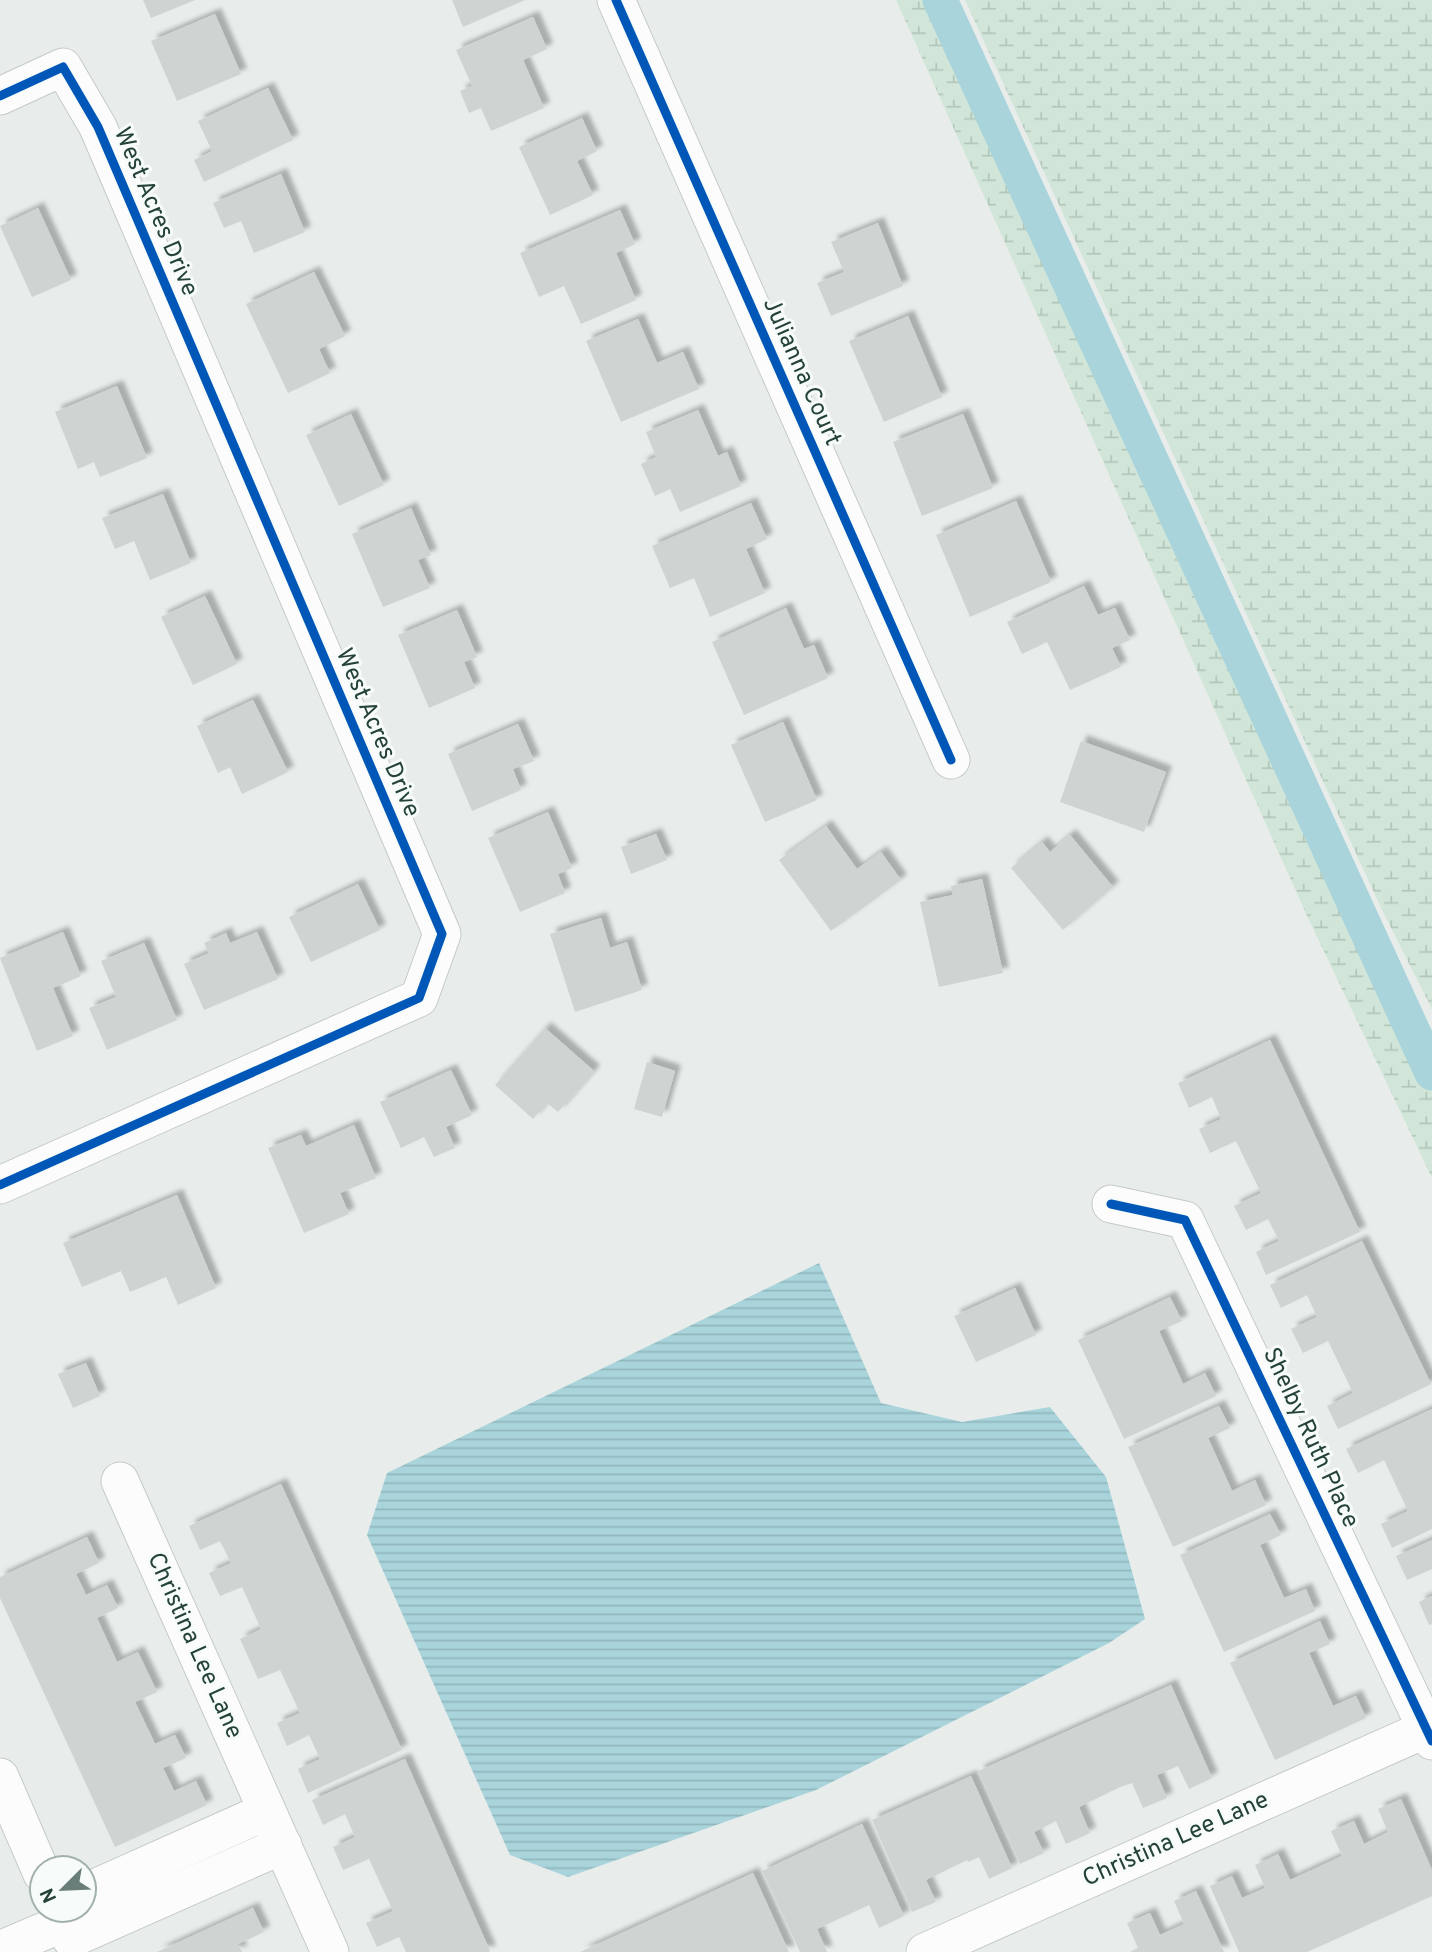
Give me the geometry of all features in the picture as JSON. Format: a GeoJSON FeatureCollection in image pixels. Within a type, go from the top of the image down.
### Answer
{"type":"FeatureCollection","features":[{"type":"Feature","properties":{"kind":"street","name":"Julianna Court"},"geometry":{"type":"LineString","coordinates":[[616,0],[951,760]]}},
{"type":"Feature","properties":{"kind":"street","name":"West Acres Drive"},"geometry":{"type":"LineString","coordinates":[[0,96],[63,67],[98,127],[442,934],[419,998],[0,1185]]}},
{"type":"Feature","properties":{"kind":"street","name":"Shelby Ruth Place"},"geometry":{"type":"LineString","coordinates":[[1111,1204],[1185,1220],[1429,1735]]}},
{"type":"Feature","properties":{"kind":"street","name":"Christina Lee Lane"},"geometry":{"type":"LineString","coordinates":[[120,1481],[330,1952]]}},
{"type":"Feature","properties":{"kind":"street","name":"Christina Lee Lane"},"geometry":{"type":"LineString","coordinates":[[925,1952],[1429,1735]]}},
{"type":"Feature","properties":{"kind":"street"},"geometry":{"type":"LineString","coordinates":[[0,1777],[33,1854]]}},
{"type":"Feature","properties":{"kind":"street"},"geometry":{"type":"LineString","coordinates":[[98,1887],[267,1811]]}},
{"type":"Feature","properties":{"kind":"street"},"geometry":{"type":"LineString","coordinates":[[0,1950],[67,1931],[283,1845]]}},
{"type":"Feature","properties":{"kind":"green space"},"geometry":{"type":"Polygon","coordinates":[[[896,0],[947,0],[1367,917],[1432,1045],[1432,1178],[1308,918],[896,0]]]}},
{"type":"Feature","properties":{"kind":"green space"},"geometry":{"type":"Polygon","coordinates":[[[965,0],[1432,0],[1432,1009],[1382,910],[965,0]]]}},
{"type":"Feature","properties":{"kind":"water"},"geometry":{"type":"Polygon","coordinates":[[[819,1263],[881,1403],[962,1422],[1050,1407],[1106,1477],[1145,1619],[1109,1643],[816,1790],[568,1877],[510,1855],[367,1535],[387,1473],[819,1263]]]}},
{"type":"Feature","properties":{"kind":"building"},"geometry":{"type":"Polygon","coordinates":[[[143,0],[195,0],[151,18],[143,0]]]}},
{"type":"Feature","properties":{"kind":"building"},"geometry":{"type":"Polygon","coordinates":[[[452,0],[525,0],[463,27],[452,0]]]}},
{"type":"Feature","properties":{"kind":"building"},"geometry":{"type":"Polygon","coordinates":[[[215,14],[241,74],[177,101],[151,41],[215,14]]]}},
{"type":"Feature","properties":{"kind":"building"},"geometry":{"type":"Polygon","coordinates":[[[533,17],[547,49],[523,60],[544,108],[491,131],[481,108],[469,113],[460,91],[472,86],[456,50],[533,17]]]}},
{"type":"Feature","properties":{"kind":"building"},"geometry":{"type":"Polygon","coordinates":[[[268,88],[293,140],[204,182],[194,160],[212,151],[198,121],[268,88]]]}},
{"type":"Feature","properties":{"kind":"building"},"geometry":{"type":"Polygon","coordinates":[[[582,118],[597,151],[577,161],[593,195],[550,215],[519,147],[582,118]]]}},
{"type":"Feature","properties":{"kind":"building"},"geometry":{"type":"Polygon","coordinates":[[[281,174],[305,232],[254,253],[241,221],[224,228],[213,203],[281,174]]]}},
{"type":"Feature","properties":{"kind":"building"},"geometry":{"type":"Polygon","coordinates":[[[38,208],[71,280],[32,297],[0,226],[38,208]]]}},
{"type":"Feature","properties":{"kind":"building"},"geometry":{"type":"Polygon","coordinates":[[[620,210],[635,244],[616,253],[636,300],[581,324],[564,286],[539,297],[520,253],[620,210]]]}},
{"type":"Feature","properties":{"kind":"building"},"geometry":{"type":"Polygon","coordinates":[[[878,223],[903,286],[831,316],[817,283],[844,272],[831,242],[878,223]]]}},
{"type":"Feature","properties":{"kind":"building"},"geometry":{"type":"Polygon","coordinates":[[[314,272],[345,336],[319,349],[330,373],[288,393],[246,304],[314,272]]]}},
{"type":"Feature","properties":{"kind":"building"},"geometry":{"type":"Polygon","coordinates":[[[908,316],[942,397],[884,422],[849,341],[908,316]]]}},
{"type":"Feature","properties":{"kind":"building"},"geometry":{"type":"Polygon","coordinates":[[[638,319],[657,363],[683,352],[699,389],[621,422],[586,341],[638,319]]]}},
{"type":"Feature","properties":{"kind":"building"},"geometry":{"type":"Polygon","coordinates":[[[117,386],[147,458],[100,477],[94,462],[78,469],[55,412],[117,386]]]}},
{"type":"Feature","properties":{"kind":"building"},"geometry":{"type":"Polygon","coordinates":[[[698,410],[718,456],[727,452],[741,486],[680,512],[670,489],[655,496],[641,464],[656,457],[646,432],[698,410]]]}},
{"type":"Feature","properties":{"kind":"building"},"geometry":{"type":"Polygon","coordinates":[[[351,414],[384,485],[339,506],[306,435],[351,414]]]}},
{"type":"Feature","properties":{"kind":"building"},"geometry":{"type":"Polygon","coordinates":[[[963,414],[993,488],[922,516],[893,442],[963,414]]]}},
{"type":"Feature","properties":{"kind":"building"},"geometry":{"type":"Polygon","coordinates":[[[163,494],[191,563],[150,580],[134,541],[115,549],[102,518],[163,494]]]}},
{"type":"Feature","properties":{"kind":"building"},"geometry":{"type":"Polygon","coordinates":[[[1016,501],[1051,582],[970,617],[936,535],[1016,501]]]}},
{"type":"Feature","properties":{"kind":"building"},"geometry":{"type":"Polygon","coordinates":[[[751,503],[767,539],[746,549],[765,593],[710,617],[694,578],[670,588],[652,546],[751,503]]]}},
{"type":"Feature","properties":{"kind":"building"},"geometry":{"type":"Polygon","coordinates":[[[411,508],[431,555],[418,560],[430,588],[383,607],[352,534],[411,508]]]}},
{"type":"Feature","properties":{"kind":"building"},"geometry":{"type":"Polygon","coordinates":[[[1084,586],[1098,615],[1115,608],[1130,640],[1112,648],[1121,667],[1070,690],[1047,642],[1022,654],[1007,622],[1084,586]]]}},
{"type":"Feature","properties":{"kind":"building"},"geometry":{"type":"Polygon","coordinates":[[[205,596],[237,664],[193,685],[161,617],[205,596]]]}},
{"type":"Feature","properties":{"kind":"building"},"geometry":{"type":"Polygon","coordinates":[[[786,608],[804,649],[814,645],[828,678],[744,715],[712,642],[786,608]]]}},
{"type":"Feature","properties":{"kind":"building"},"geometry":{"type":"Polygon","coordinates":[[[457,610],[477,657],[464,662],[475,688],[429,708],[398,635],[457,610]]]}},
{"type":"Feature","properties":{"kind":"building"},"geometry":{"type":"Polygon","coordinates":[[[253,700],[288,772],[242,794],[230,767],[218,773],[197,726],[253,700]]]}},
{"type":"Feature","properties":{"kind":"building"},"geometry":{"type":"Polygon","coordinates":[[[783,722],[817,800],[765,822],[731,745],[783,722]]]}},
{"type":"Feature","properties":{"kind":"building"},"geometry":{"type":"Polygon","coordinates":[[[518,724],[534,761],[513,769],[521,790],[472,811],[448,754],[518,724]]]}},
{"type":"Feature","properties":{"kind":"building"},"geometry":{"type":"Polygon","coordinates":[[[1081,741],[1166,772],[1144,832],[1060,802],[1081,741]]]}},
{"type":"Feature","properties":{"kind":"building"},"geometry":{"type":"Polygon","coordinates":[[[548,812],[572,868],[558,874],[565,893],[520,912],[488,838],[548,812]]]}},
{"type":"Feature","properties":{"kind":"building"},"geometry":{"type":"Polygon","coordinates":[[[826,826],[857,869],[881,852],[901,880],[831,931],[779,860],[826,826]]]}},
{"type":"Feature","properties":{"kind":"building"},"geometry":{"type":"Polygon","coordinates":[[[656,834],[667,860],[631,874],[621,847],[656,834]]]}},
{"type":"Feature","properties":{"kind":"building"},"geometry":{"type":"Polygon","coordinates":[[[1070,835],[1113,887],[1063,930],[1011,868],[1042,842],[1050,852],[1070,835]]]}},
{"type":"Feature","properties":{"kind":"building"},"geometry":{"type":"Polygon","coordinates":[[[982,879],[1003,973],[939,987],[920,902],[953,895],[951,886],[982,879]]]}},
{"type":"Feature","properties":{"kind":"building"},"geometry":{"type":"Polygon","coordinates":[[[358,884],[380,930],[311,962],[289,917],[358,884]]]}},
{"type":"Feature","properties":{"kind":"building"},"geometry":{"type":"Polygon","coordinates":[[[601,918],[610,948],[627,942],[642,990],[575,1012],[550,934],[601,918]]]}},
{"type":"Feature","properties":{"kind":"building"},"geometry":{"type":"Polygon","coordinates":[[[63,932],[81,976],[53,988],[73,1036],[37,1051],[0,958],[63,932]]]}},
{"type":"Feature","properties":{"kind":"building"},"geometry":{"type":"Polygon","coordinates":[[[257,932],[278,979],[204,1010],[184,964],[209,953],[204,943],[226,933],[230,943],[257,932]]]}},
{"type":"Feature","properties":{"kind":"building"},"geometry":{"type":"Polygon","coordinates":[[[144,943],[177,1020],[107,1050],[89,1008],[116,997],[101,961],[144,943]]]}},
{"type":"Feature","properties":{"kind":"building"},"geometry":{"type":"Polygon","coordinates":[[[545,1028],[594,1071],[558,1112],[547,1103],[533,1119],[495,1085],[545,1028]]]}},
{"type":"Feature","properties":{"kind":"building"},"geometry":{"type":"Polygon","coordinates":[[[1270,1040],[1360,1232],[1266,1275],[1256,1252],[1279,1241],[1268,1219],[1246,1230],[1234,1206],[1261,1193],[1236,1141],[1210,1153],[1199,1129],[1221,1119],[1212,1097],[1189,1108],[1178,1083],[1270,1040]]]}},
{"type":"Feature","properties":{"kind":"building"},"geometry":{"type":"Polygon","coordinates":[[[647,1062],[675,1071],[662,1117],[634,1109],[647,1062]]]}},
{"type":"Feature","properties":{"kind":"building"},"geometry":{"type":"Polygon","coordinates":[[[451,1070],[472,1115],[446,1127],[455,1148],[434,1157],[424,1137],[401,1148],[380,1102],[451,1070]]]}},
{"type":"Feature","properties":{"kind":"building"},"geometry":{"type":"Polygon","coordinates":[[[354,1125],[376,1178],[340,1193],[349,1214],[304,1233],[268,1148],[301,1135],[306,1146],[354,1125]]]}},
{"type":"Feature","properties":{"kind":"building"},"geometry":{"type":"Polygon","coordinates":[[[177,1195],[216,1288],[178,1305],[166,1277],[130,1292],[121,1271],[82,1287],[63,1243],[177,1195]]]}},
{"type":"Feature","properties":{"kind":"building"},"geometry":{"type":"Polygon","coordinates":[[[1362,1241],[1431,1384],[1338,1429],[1327,1406],[1353,1393],[1328,1341],[1303,1353],[1291,1329],[1317,1317],[1307,1295],[1281,1308],[1270,1285],[1362,1241]]]}},
{"type":"Feature","properties":{"kind":"building"},"geometry":{"type":"Polygon","coordinates":[[[1015,1288],[1036,1335],[976,1362],[954,1316],[1015,1288]]]}},
{"type":"Feature","properties":{"kind":"building"},"geometry":{"type":"Polygon","coordinates":[[[1170,1297],[1182,1321],[1159,1331],[1183,1384],[1205,1373],[1216,1396],[1124,1439],[1078,1340],[1170,1297]]]}},
{"type":"Feature","properties":{"kind":"building"},"geometry":{"type":"Polygon","coordinates":[[[86,1363],[100,1396],[73,1408],[58,1374],[86,1363]]]}},
{"type":"Feature","properties":{"kind":"building"},"geometry":{"type":"Polygon","coordinates":[[[1219,1406],[1230,1428],[1208,1438],[1232,1491],[1255,1480],[1266,1505],[1173,1547],[1128,1447],[1219,1406]]]}},
{"type":"Feature","properties":{"kind":"building"},"geometry":{"type":"Polygon","coordinates":[[[1432,1409],[1432,1529],[1392,1548],[1381,1524],[1408,1511],[1384,1460],[1358,1473],[1346,1449],[1432,1409]]]}},
{"type":"Feature","properties":{"kind":"building"},"geometry":{"type":"Polygon","coordinates":[[[281,1484],[402,1750],[308,1793],[298,1769],[320,1759],[309,1735],[287,1746],[277,1723],[300,1713],[280,1670],[258,1679],[240,1639],[261,1629],[242,1587],[220,1596],[209,1573],[231,1563],[220,1541],[200,1550],[189,1526],[281,1484]]]}},
{"type":"Feature","properties":{"kind":"building"},"geometry":{"type":"Polygon","coordinates":[[[1270,1514],[1281,1535],[1260,1545],[1284,1598],[1306,1589],[1315,1611],[1224,1652],[1180,1555],[1270,1514]]]}},
{"type":"Feature","properties":{"kind":"building"},"geometry":{"type":"Polygon","coordinates":[[[87,1537],[99,1563],[76,1574],[86,1595],[107,1585],[118,1608],[97,1618],[117,1662],[138,1652],[157,1692],[135,1702],[155,1744],[175,1735],[186,1758],[163,1768],[174,1791],[196,1781],[207,1805],[115,1847],[0,1598],[0,1577],[87,1537]]]}},
{"type":"Feature","properties":{"kind":"building"},"geometry":{"type":"Polygon","coordinates":[[[1432,1540],[1432,1569],[1407,1580],[1396,1556],[1432,1540]]]}},
{"type":"Feature","properties":{"kind":"building"},"geometry":{"type":"Polygon","coordinates":[[[1432,1596],[1432,1624],[1429,1625],[1419,1602],[1432,1596]]]}},
{"type":"Feature","properties":{"kind":"building"},"geometry":{"type":"Polygon","coordinates":[[[1320,1621],[1330,1644],[1309,1653],[1333,1706],[1356,1696],[1366,1718],[1275,1760],[1230,1663],[1320,1621]]]}},
{"type":"Feature","properties":{"kind":"building"},"geometry":{"type":"Polygon","coordinates":[[[1171,1685],[1212,1778],[1189,1789],[1178,1766],[1157,1775],[1167,1798],[1143,1808],[1132,1783],[1120,1787],[1079,1807],[1090,1833],[1066,1844],[1056,1821],[1034,1832],[1044,1853],[1020,1864],[978,1771],[1171,1685]]]}},
{"type":"Feature","properties":{"kind":"building"},"geometry":{"type":"Polygon","coordinates":[[[405,1759],[489,1952],[406,1952],[399,1937],[377,1947],[366,1923],[393,1911],[369,1859],[343,1870],[333,1847],[355,1837],[345,1814],[323,1825],[312,1800],[405,1759]]]}},
{"type":"Feature","properties":{"kind":"building"},"geometry":{"type":"Polygon","coordinates":[[[971,1776],[1012,1868],[989,1879],[979,1857],[968,1862],[967,1860],[926,1880],[936,1902],[912,1912],[872,1820],[971,1776]]]}},
{"type":"Feature","properties":{"kind":"building"},"geometry":{"type":"Polygon","coordinates":[[[1401,1799],[1432,1870],[1432,1896],[1307,1952],[1239,1952],[1210,1886],[1232,1876],[1242,1898],[1265,1888],[1255,1865],[1278,1854],[1290,1880],[1342,1856],[1331,1831],[1354,1821],[1364,1844],[1388,1832],[1378,1809],[1401,1799]]]}},
{"type":"Feature","properties":{"kind":"building"},"geometry":{"type":"Polygon","coordinates":[[[862,1824],[904,1916],[879,1928],[869,1905],[817,1929],[827,1952],[800,1952],[762,1871],[862,1824]]]}},
{"type":"Feature","properties":{"kind":"building"},"geometry":{"type":"Polygon","coordinates":[[[753,1873],[789,1952],[580,1952],[753,1873]]]}},
{"type":"Feature","properties":{"kind":"building"},"geometry":{"type":"Polygon","coordinates":[[[1196,1891],[1224,1952],[1130,1952],[1138,1948],[1127,1923],[1150,1913],[1160,1935],[1184,1924],[1174,1901],[1196,1891]]]}},
{"type":"Feature","properties":{"kind":"building"},"geometry":{"type":"Polygon","coordinates":[[[253,1908],[264,1932],[238,1944],[242,1952],[157,1952],[253,1908]]]}},
{"type":"Feature","properties":{"kind":"waterway"},"geometry":{"type":"LineString","coordinates":[[940,0],[1432,1073]]}},
{"type":"Feature","properties":{"kind":"cycle path"},"geometry":{"type":"LineString","coordinates":[[616,0],[951,760]]}},
{"type":"Feature","properties":{"kind":"cycle path"},"geometry":{"type":"LineString","coordinates":[[0,96],[63,67],[98,127],[442,934],[419,998],[0,1185]]}},
{"type":"Feature","properties":{"kind":"cycle path"},"geometry":{"type":"LineString","coordinates":[[1111,1204],[1185,1220],[1432,1741]]}}]}
